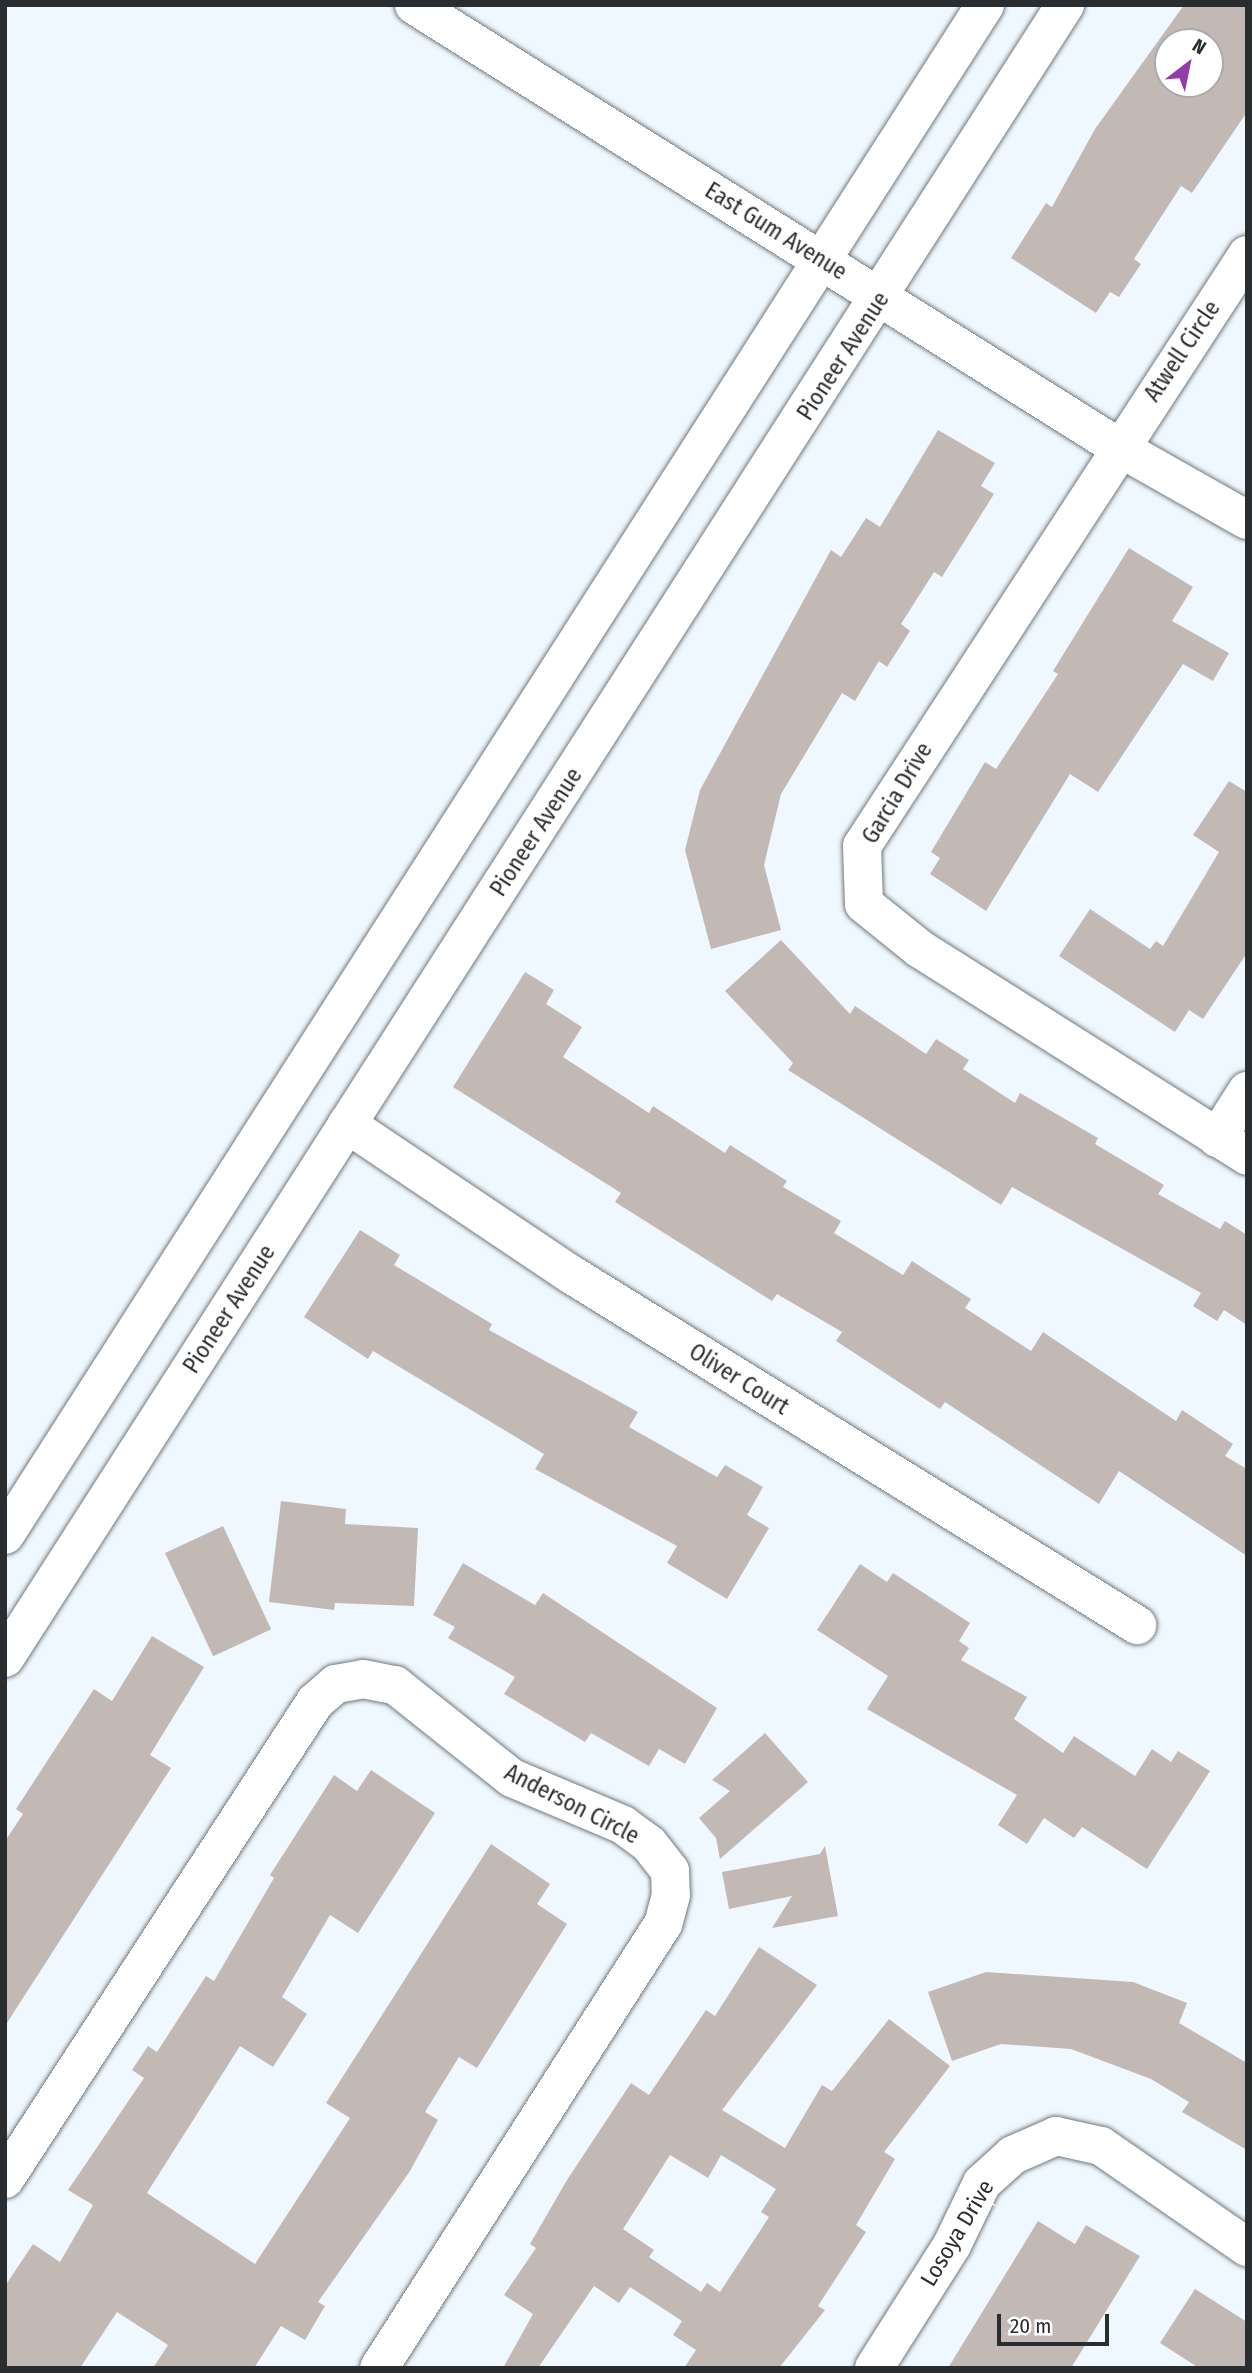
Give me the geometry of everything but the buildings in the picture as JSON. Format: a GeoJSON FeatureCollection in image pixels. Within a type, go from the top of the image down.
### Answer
{"type":"FeatureCollection","features":[{"type":"Feature","properties":{"kind":"street","name":"East Gum Avenue"},"geometry":{"type":"LineString","coordinates":[[414,5],[822,258],[1118,447],[1247,520]]}},
{"type":"Feature","properties":{"kind":"street"},"geometry":{"type":"LineString","coordinates":[[5,1535],[985,5]]}},
{"type":"Feature","properties":{"kind":"street","name":"Pioneer Avenue"},"geometry":{"type":"LineString","coordinates":[[5,1658],[881,297],[1065,5]]}},
{"type":"Feature","properties":{"kind":"street","name":"Atwell Circle"},"geometry":{"type":"LineString","coordinates":[[1118,447],[1247,255]]}},
{"type":"Feature","properties":{"kind":"street","name":"Garcia Drive"},"geometry":{"type":"LineString","coordinates":[[1118,447],[862,846],[864,904],[920,949],[1232,1147]]}},
{"type":"Feature","properties":{"kind":"street"},"geometry":{"type":"LineString","coordinates":[[1232,1147],[1247,1091]]}},
{"type":"Feature","properties":{"kind":"street","name":"Oliver Court"},"geometry":{"type":"LineString","coordinates":[[347,1124],[572,1275],[1137,1625]]}},
{"type":"Feature","properties":{"kind":"street","name":"Anderson Circle"},"geometry":{"type":"LineString","coordinates":[[5,2179],[315,1702],[336,1684],[363,1679],[395,1685],[512,1778],[623,1825],[649,1844],[670,1871],[671,1895],[663,1924],[379,2368]]}},
{"type":"Feature","properties":{"kind":"street","name":"Losoya Drive"},"geometry":{"type":"LineString","coordinates":[[874,2368],[952,2245],[982,2183],[1013,2155],[1056,2136],[1101,2146],[1247,2247]]}}]}
